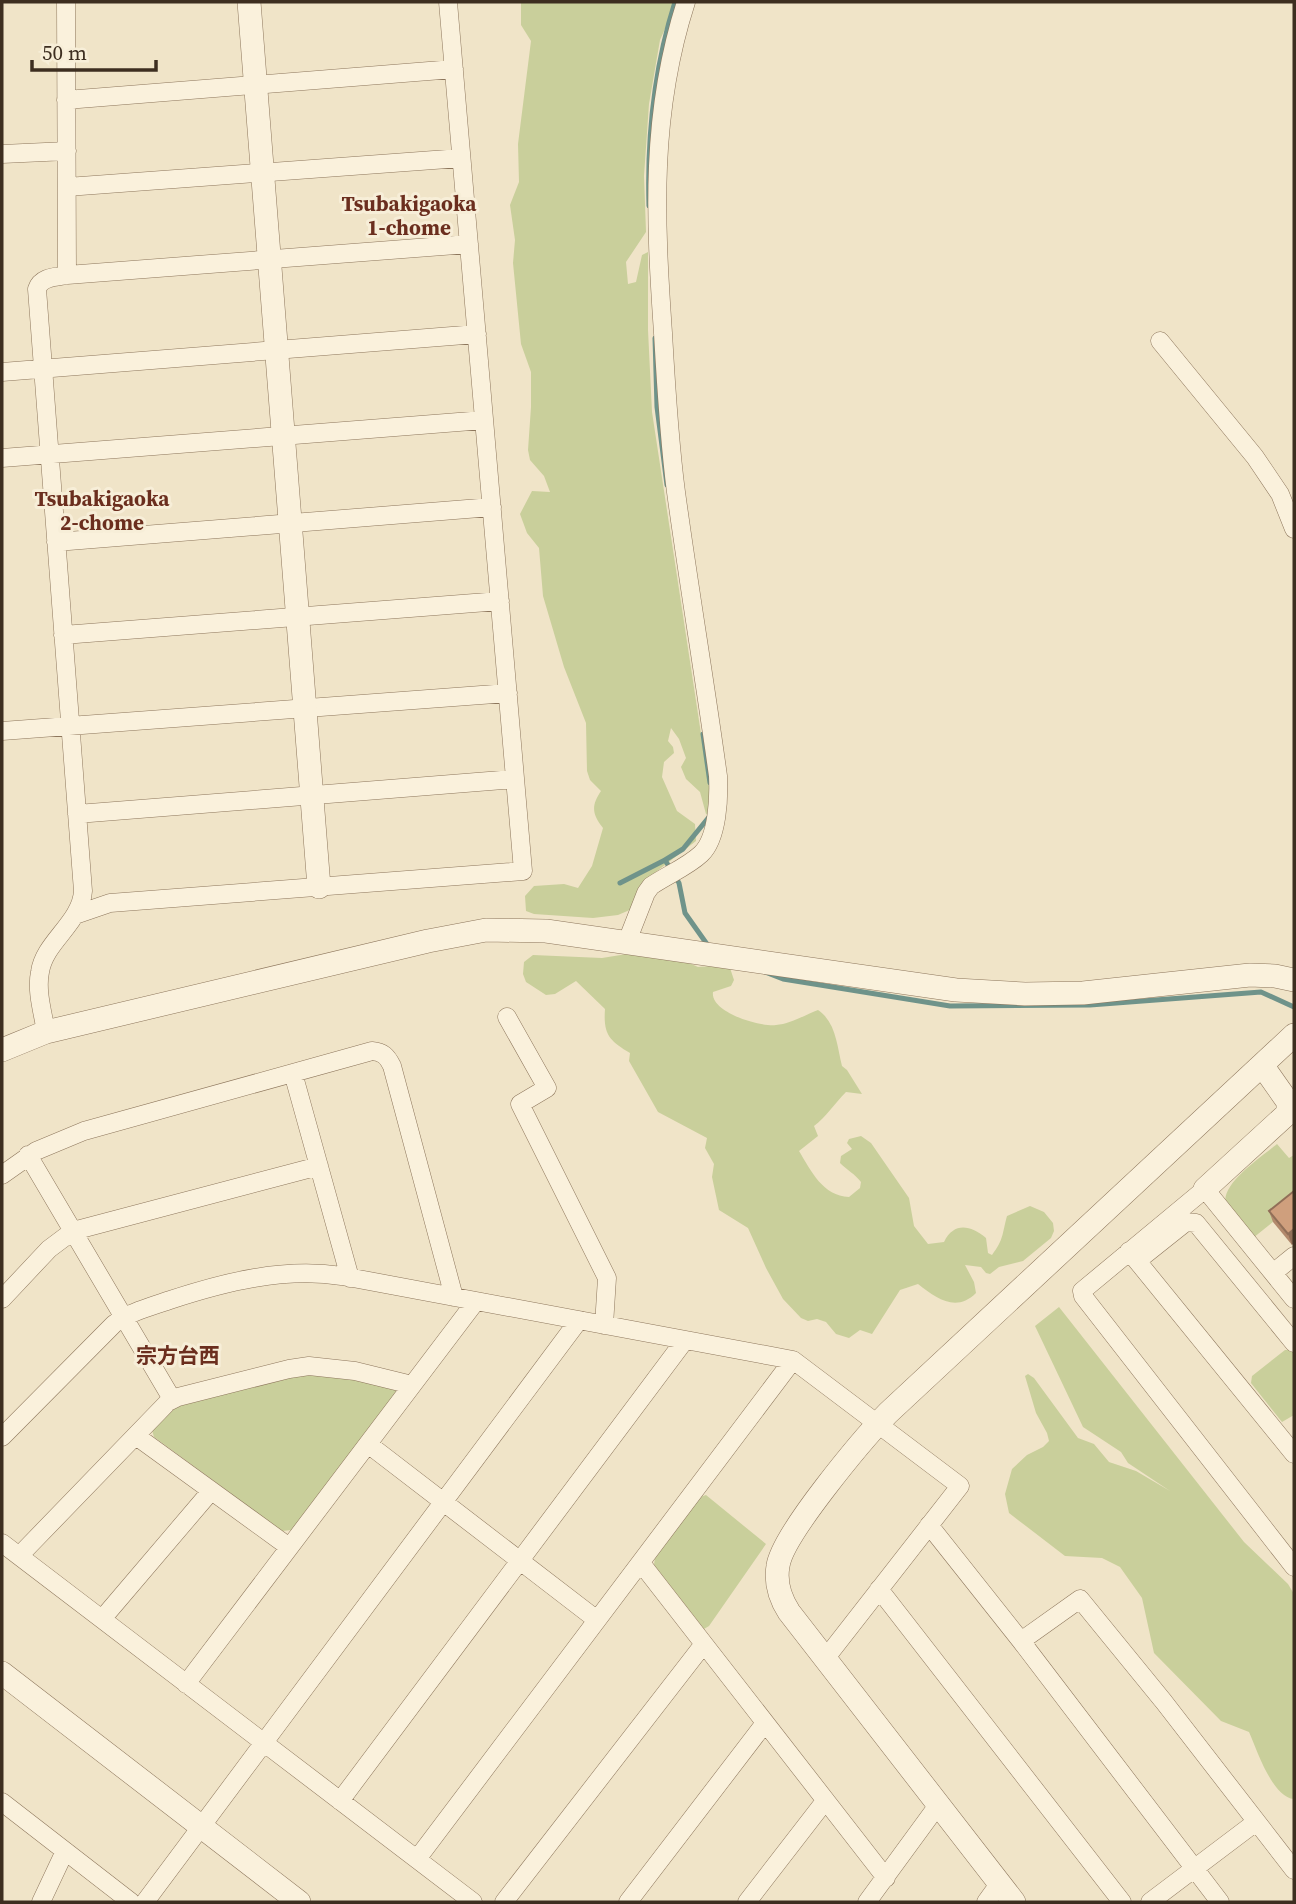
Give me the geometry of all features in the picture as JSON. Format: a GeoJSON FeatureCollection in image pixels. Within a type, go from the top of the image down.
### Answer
{"type":"FeatureCollection","features":[{"type":"Feature","properties":{"kind":"street"},"geometry":{"type":"LineString","coordinates":[[66,2],[67,275]]}},
{"type":"Feature","properties":{"kind":"street"},"geometry":{"type":"LineString","coordinates":[[249,2],[319,887]]}},
{"type":"Feature","properties":{"kind":"street"},"geometry":{"type":"LineString","coordinates":[[75,915],[110,902],[523,871],[448,2]]}},
{"type":"Feature","properties":{"kind":"street"},"geometry":{"type":"LineString","coordinates":[[626,944],[651,886],[704,852],[716,820],[719,799],[676,492],[665,384],[656,238],[656,163],[663,104],[669,64],[686,2]]}},
{"type":"Feature","properties":{"kind":"street"},"geometry":{"type":"LineString","coordinates":[[66,100],[454,69]]}},
{"type":"Feature","properties":{"kind":"street"},"geometry":{"type":"LineString","coordinates":[[2,153],[66,151]]}},
{"type":"Feature","properties":{"kind":"street"},"geometry":{"type":"LineString","coordinates":[[66,187],[461,158]]}},
{"type":"Feature","properties":{"kind":"street"},"geometry":{"type":"LineString","coordinates":[[46,1032],[39,985],[40,969],[75,915],[83,900],[83,891],[37,289],[39,284],[47,278],[67,275],[469,244]]}},
{"type":"Feature","properties":{"kind":"street"},"geometry":{"type":"LineString","coordinates":[[2,372],[477,334]]}},
{"type":"Feature","properties":{"kind":"street"},"geometry":{"type":"LineString","coordinates":[[1160,341],[1255,457],[1280,494],[1294,529]]}},
{"type":"Feature","properties":{"kind":"street"},"geometry":{"type":"LineString","coordinates":[[2,458],[484,420]]}},
{"type":"Feature","properties":{"kind":"street"},"geometry":{"type":"LineString","coordinates":[[56,542],[492,507]]}},
{"type":"Feature","properties":{"kind":"street"},"geometry":{"type":"LineString","coordinates":[[64,635],[500,601]]}},
{"type":"Feature","properties":{"kind":"street"},"geometry":{"type":"LineString","coordinates":[[2,731],[508,693]]}},
{"type":"Feature","properties":{"kind":"street"},"geometry":{"type":"LineString","coordinates":[[77,814],[515,779]]}},
{"type":"Feature","properties":{"kind":"street"},"geometry":{"type":"LineString","coordinates":[[2,1050],[46,1032],[470,932],[526,929],[956,990],[1055,994],[1250,975],[1275,976],[1294,981]]}},
{"type":"Feature","properties":{"kind":"street"},"geometry":{"type":"LineString","coordinates":[[507,1017],[547,1087],[520,1104],[607,1278],[604,1325]]}},
{"type":"Feature","properties":{"kind":"street"},"geometry":{"type":"LineString","coordinates":[[1000,1896],[938,1805],[783,1604],[778,1586],[778,1566],[783,1548],[878,1424],[1294,1035]]}},
{"type":"Feature","properties":{"kind":"street"},"geometry":{"type":"LineString","coordinates":[[2,1175],[28,1154],[84,1131],[372,1051],[384,1054],[388,1059],[454,1297]]}},
{"type":"Feature","properties":{"kind":"street"},"geometry":{"type":"LineString","coordinates":[[1133,1256],[1288,1113],[1288,1102],[1262,1065]]}},
{"type":"Feature","properties":{"kind":"street"},"geometry":{"type":"LineString","coordinates":[[293,1073],[350,1278]]}},
{"type":"Feature","properties":{"kind":"street"},"geometry":{"type":"LineString","coordinates":[[28,1154],[172,1399]]}},
{"type":"Feature","properties":{"kind":"street"},"geometry":{"type":"LineString","coordinates":[[2,1299],[49,1249],[73,1231],[319,1166]]}},
{"type":"Feature","properties":{"kind":"street"},"geometry":{"type":"LineString","coordinates":[[1205,1189],[1294,1299]]}},
{"type":"Feature","properties":{"kind":"street"},"geometry":{"type":"LineString","coordinates":[[1294,1343],[1196,1223],[1185,1222],[1082,1290],[1083,1296],[1294,1566]]}},
{"type":"Feature","properties":{"kind":"street"},"geometry":{"type":"LineString","coordinates":[[1133,1256],[1294,1454]]}},
{"type":"Feature","properties":{"kind":"street"},"geometry":{"type":"LineString","coordinates":[[1273,1273],[1294,1256]]}},
{"type":"Feature","properties":{"kind":"street"},"geometry":{"type":"LineString","coordinates":[[2,1437],[124,1317],[191,1293],[247,1279],[310,1272],[793,1360],[960,1486],[825,1658]]}},
{"type":"Feature","properties":{"kind":"street"},"geometry":{"type":"LineString","coordinates":[[186,1684],[476,1301]]}},
{"type":"Feature","properties":{"kind":"street"},"geometry":{"type":"LineString","coordinates":[[145,1902],[579,1320]]}},
{"type":"Feature","properties":{"kind":"street"},"geometry":{"type":"LineString","coordinates":[[340,1801],[685,1340]]}},
{"type":"Feature","properties":{"kind":"street"},"geometry":{"type":"LineString","coordinates":[[417,1859],[793,1360]]}},
{"type":"Feature","properties":{"kind":"street"},"geometry":{"type":"LineString","coordinates":[[19,1556],[172,1399],[309,1366],[355,1371],[412,1385]]}},
{"type":"Feature","properties":{"kind":"street"},"geometry":{"type":"LineString","coordinates":[[136,1436],[289,1547]]}},
{"type":"Feature","properties":{"kind":"street"},"geometry":{"type":"LineString","coordinates":[[368,1444],[597,1620]]}},
{"type":"Feature","properties":{"kind":"street"},"geometry":{"type":"LineString","coordinates":[[102,1619],[211,1491]]}},
{"type":"Feature","properties":{"kind":"street"},"geometry":{"type":"LineString","coordinates":[[929,1525],[1220,1902]]}},
{"type":"Feature","properties":{"kind":"street"},"geometry":{"type":"LineString","coordinates":[[2,1543],[473,1902]]}},
{"type":"Feature","properties":{"kind":"street"},"geometry":{"type":"LineString","coordinates":[[641,1563],[886,1878]]}},
{"type":"Feature","properties":{"kind":"street"},"geometry":{"type":"LineString","coordinates":[[879,1589],[1122,1902]]}},
{"type":"Feature","properties":{"kind":"street"},"geometry":{"type":"LineString","coordinates":[[1021,1641],[1080,1599],[1294,1870]]}},
{"type":"Feature","properties":{"kind":"street"},"geometry":{"type":"LineString","coordinates":[[504,1902],[704,1645]]}},
{"type":"Feature","properties":{"kind":"street"},"geometry":{"type":"LineString","coordinates":[[2,1673],[296,1899]]}},
{"type":"Feature","properties":{"kind":"street"},"geometry":{"type":"LineString","coordinates":[[628,1902],[765,1723]]}},
{"type":"Feature","properties":{"kind":"street"},"geometry":{"type":"LineString","coordinates":[[747,1902],[825,1801]]}},
{"type":"Feature","properties":{"kind":"street"},"geometry":{"type":"LineString","coordinates":[[2,1802],[131,1902]]}},
{"type":"Feature","properties":{"kind":"street"},"geometry":{"type":"LineString","coordinates":[[867,1902],[938,1805]]}},
{"type":"Feature","properties":{"kind":"street"},"geometry":{"type":"LineString","coordinates":[[1150,1902],[1256,1822]]}},
{"type":"Feature","properties":{"kind":"street"},"geometry":{"type":"LineString","coordinates":[[41,1902],[65,1851]]}},
{"type":"Feature","properties":{"kind":"green space"},"geometry":{"type":"Polygon","coordinates":[[[521,2],[677,2],[660,40],[649,104],[644,176],[646,232],[626,262],[628,284],[636,282],[642,255],[648,252],[652,412],[712,806],[710,816],[706,814],[700,792],[686,779],[681,767],[686,758],[679,739],[671,728],[668,741],[674,753],[664,762],[662,777],[677,811],[695,824],[696,841],[648,878],[632,909],[618,915],[593,918],[534,914],[526,911],[525,896],[534,886],[564,884],[578,888],[592,866],[603,828],[594,810],[601,791],[590,780],[587,771],[586,723],[564,667],[543,596],[539,548],[527,533],[520,514],[532,491],[550,492],[544,476],[530,460],[528,450],[531,372],[521,344],[513,263],[515,240],[510,205],[519,182],[518,144],[531,41],[521,25],[521,2]]]}},
{"type":"Feature","properties":{"kind":"green space"},"geometry":{"type":"Polygon","coordinates":[[[633,953],[680,959],[698,967],[729,965],[734,980],[731,986],[713,992],[714,999],[727,1012],[748,1021],[776,1025],[818,1010],[829,1021],[842,1066],[862,1094],[846,1092],[814,1126],[818,1136],[799,1151],[819,1181],[832,1192],[849,1197],[860,1188],[861,1182],[840,1163],[841,1156],[852,1149],[847,1143],[849,1139],[861,1136],[871,1143],[909,1198],[914,1226],[928,1244],[944,1242],[953,1231],[968,1228],[986,1238],[988,1253],[992,1255],[1001,1240],[1007,1216],[1030,1206],[1044,1212],[1053,1223],[1051,1238],[1023,1261],[999,1267],[990,1274],[981,1267],[965,1265],[974,1282],[976,1293],[961,1302],[946,1301],[918,1284],[900,1290],[872,1334],[860,1330],[849,1338],[836,1334],[826,1322],[801,1318],[783,1299],[748,1228],[719,1210],[712,1177],[714,1164],[705,1148],[707,1138],[658,1112],[629,1061],[630,1053],[609,1036],[605,1025],[605,1009],[576,981],[555,994],[546,995],[526,982],[523,974],[524,962],[533,955],[602,958],[633,953]]]}},
{"type":"Feature","properties":{"kind":"green space"},"geometry":{"type":"Polygon","coordinates":[[[1277,1144],[1289,1158],[1294,1155],[1294,1205],[1253,1238],[1227,1207],[1225,1199],[1234,1181],[1277,1144]]]}},
{"type":"Feature","properties":{"kind":"green space"},"geometry":{"type":"Polygon","coordinates":[[[1059,1307],[1244,1542],[1288,1584],[1294,1594],[1294,1799],[1286,1796],[1272,1782],[1249,1732],[1221,1721],[1154,1653],[1142,1598],[1120,1567],[1102,1558],[1065,1556],[1009,1513],[1005,1494],[1012,1469],[1027,1455],[1049,1441],[1036,1413],[1025,1376],[1028,1374],[1034,1378],[1078,1438],[1094,1444],[1109,1462],[1136,1471],[1170,1491],[1128,1463],[1121,1452],[1083,1427],[1035,1326],[1059,1307]]]}},
{"type":"Feature","properties":{"kind":"green space"},"geometry":{"type":"Polygon","coordinates":[[[1285,1350],[1294,1350],[1294,1415],[1282,1422],[1251,1383],[1252,1376],[1285,1350]]]}},
{"type":"Feature","properties":{"kind":"green space"},"geometry":{"type":"Polygon","coordinates":[[[312,1371],[396,1386],[398,1393],[292,1530],[282,1531],[154,1437],[152,1430],[178,1404],[312,1371]]]}},
{"type":"Feature","properties":{"kind":"green space"},"geometry":{"type":"Polygon","coordinates":[[[706,1495],[766,1544],[709,1626],[704,1629],[654,1565],[655,1557],[700,1497],[706,1495]]]}},
{"type":"Feature","properties":{"kind":"building"},"geometry":{"type":"Polygon","coordinates":[[[1294,1191],[1294,1229],[1288,1234],[1269,1211],[1294,1191]]]}},
{"type":"Feature","properties":{"kind":"waterway"},"geometry":{"type":"LineString","coordinates":[[649,206],[653,103],[675,2]]}},
{"type":"Feature","properties":{"kind":"waterway"},"geometry":{"type":"LineString","coordinates":[[655,338],[657,407],[667,485]]}},
{"type":"Feature","properties":{"kind":"waterway"},"geometry":{"type":"LineString","coordinates":[[703,734],[710,783]]}},
{"type":"Feature","properties":{"kind":"waterway"},"geometry":{"type":"LineString","coordinates":[[665,860],[683,849],[709,817]]}},
{"type":"Feature","properties":{"kind":"waterway"},"geometry":{"type":"LineString","coordinates":[[620,883],[665,860],[679,883],[685,913],[709,947]]}},
{"type":"Feature","properties":{"kind":"waterway"},"geometry":{"type":"LineString","coordinates":[[765,972],[783,979],[950,1006],[1090,1005],[1261,992],[1294,1007]]}},
{"type":"Feature","properties":{"kind":"district","name":"Tsubakigaoka 1-chome"},"geometry":{"type":"Point","coordinates":[409,215]}},
{"type":"Feature","properties":{"kind":"district","name":"Tsubakigaoka 2-chome"},"geometry":{"type":"Point","coordinates":[102,510]}},
{"type":"Feature","properties":{"kind":"district","name":"宗方台西"},"geometry":{"type":"Point","coordinates":[178,1355]}}]}
